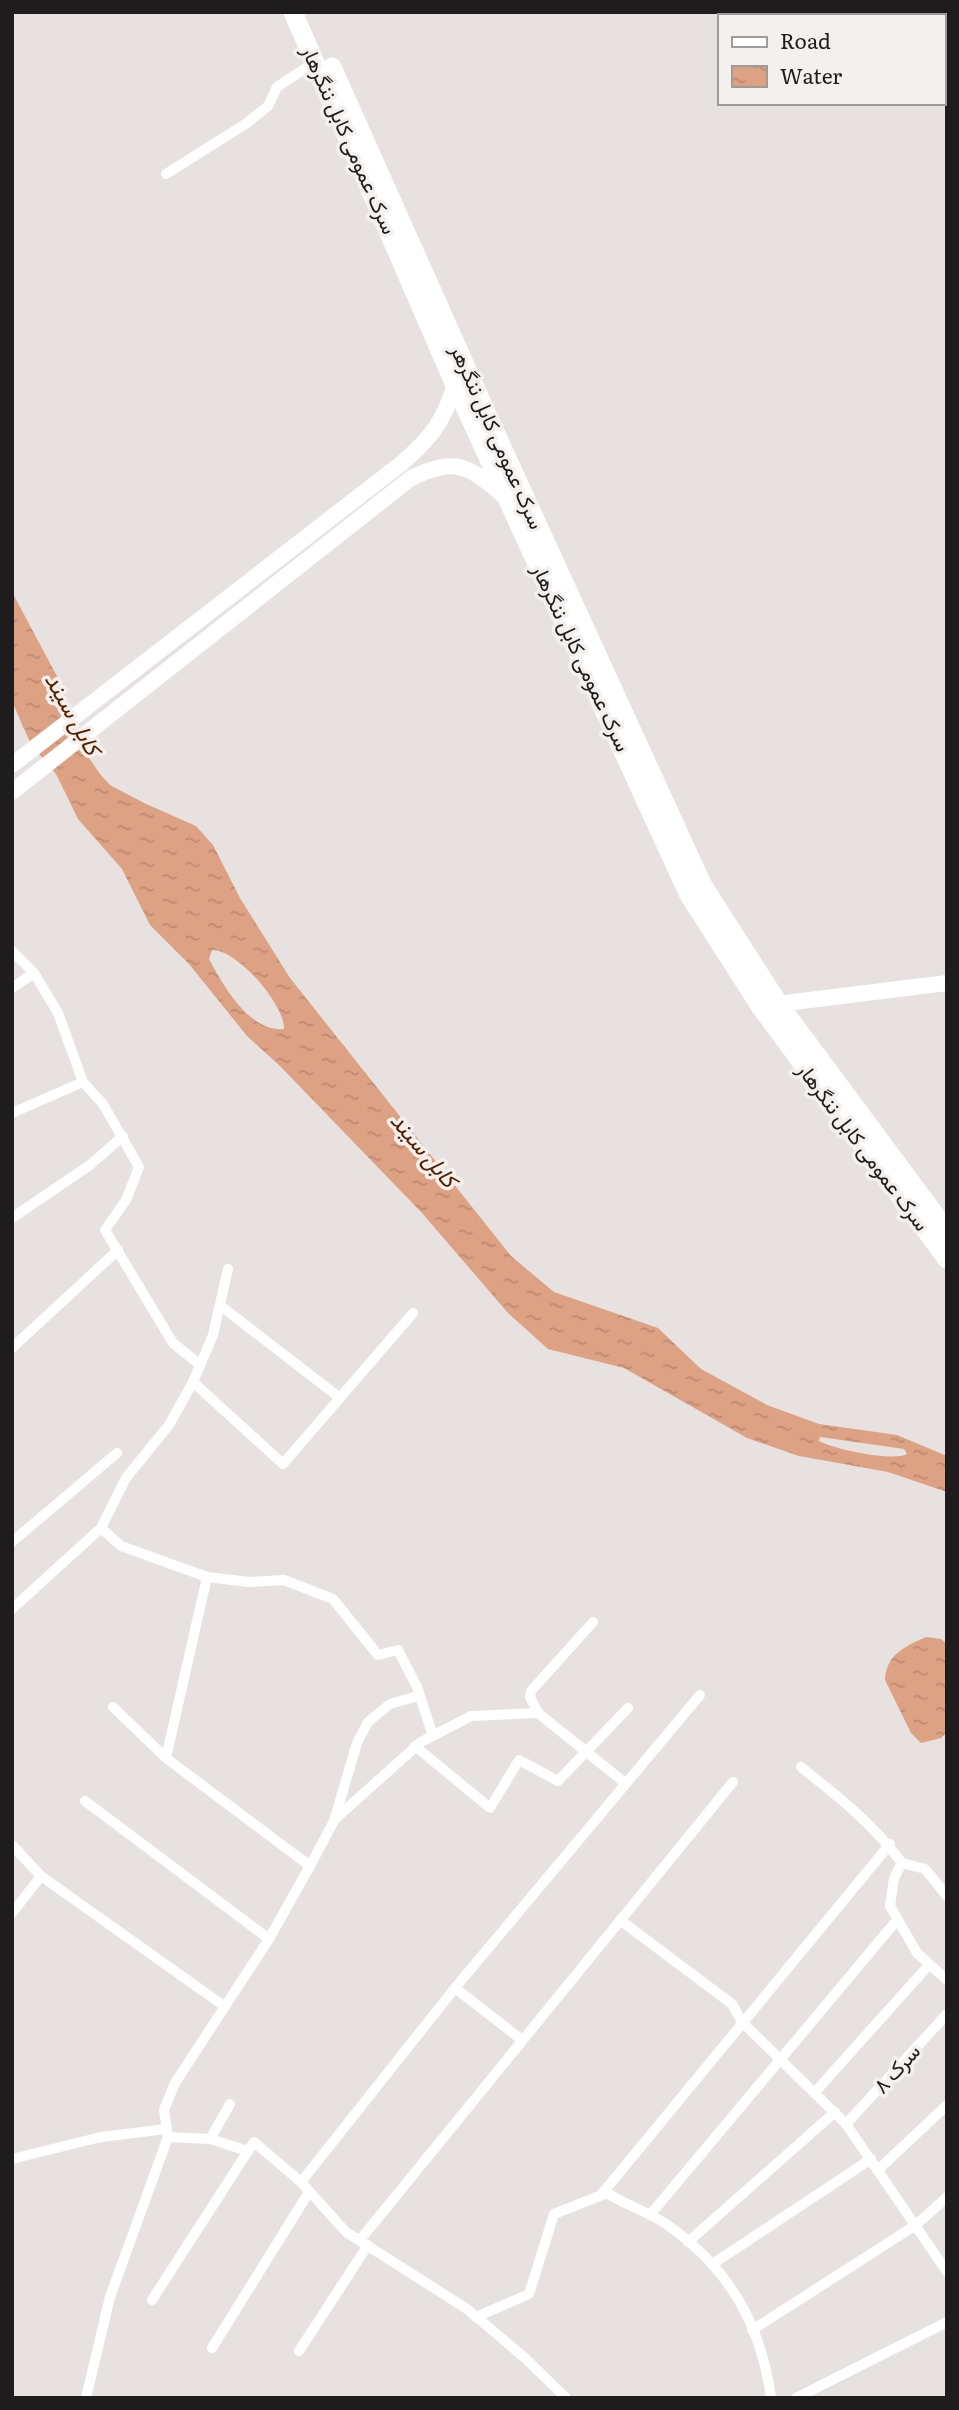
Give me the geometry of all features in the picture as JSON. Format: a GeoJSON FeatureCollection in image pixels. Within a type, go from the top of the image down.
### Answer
{"type":"FeatureCollection","features":[{"type":"Feature","properties":{"kind":"highway","name":"سرک عمومی کابل ننگرهار"},"geometry":{"type":"LineString","coordinates":[[293,12],[455,385],[690,895],[947,1259]]}},
{"type":"Feature","properties":{"kind":"highway","name":"سرک عمومی کابل ننگرهر"},"geometry":{"type":"LineString","coordinates":[[307,12],[489,421],[702,884],[769,1005]]}},
{"type":"Feature","properties":{"kind":"highway","name":"سرک عمومی کابل ننگرهار"},"geometry":{"type":"LineString","coordinates":[[769,1005],[947,1231]]}},
{"type":"Feature","properties":{"kind":"street"},"geometry":{"type":"LineString","coordinates":[[166,174],[247,123],[268,106],[277,87],[315,62]]}},
{"type":"Feature","properties":{"kind":"street"},"geometry":{"type":"LineString","coordinates":[[14,764],[430,438],[444,417],[455,385]]}},
{"type":"Feature","properties":{"kind":"street"},"geometry":{"type":"LineString","coordinates":[[12,792],[411,478],[438,466],[461,466],[483,477],[509,500]]}},
{"type":"Feature","properties":{"kind":"street"},"geometry":{"type":"LineString","coordinates":[[12,951],[34,973],[58,1013],[83,1082],[103,1104],[139,1167],[126,1200],[106,1230],[173,1343],[200,1365]]}},
{"type":"Feature","properties":{"kind":"street"},"geometry":{"type":"LineString","coordinates":[[12,988],[34,973]]}},
{"type":"Feature","properties":{"kind":"street"},"geometry":{"type":"LineString","coordinates":[[769,1005],[947,983]]}},
{"type":"Feature","properties":{"kind":"street"},"geometry":{"type":"LineString","coordinates":[[12,1113],[83,1082]]}},
{"type":"Feature","properties":{"kind":"street"},"geometry":{"type":"LineString","coordinates":[[12,1218],[90,1165],[123,1136]]}},
{"type":"Feature","properties":{"kind":"street"},"geometry":{"type":"LineString","coordinates":[[12,1348],[118,1250]]}},
{"type":"Feature","properties":{"kind":"street"},"geometry":{"type":"LineString","coordinates":[[12,1609],[101,1528],[126,1478],[169,1425],[200,1365],[221,1306],[228,1269]]}},
{"type":"Feature","properties":{"kind":"street"},"geometry":{"type":"LineString","coordinates":[[221,1306],[340,1398]]}},
{"type":"Feature","properties":{"kind":"street"},"geometry":{"type":"LineString","coordinates":[[193,1382],[283,1464],[413,1312]]}},
{"type":"Feature","properties":{"kind":"street"},"geometry":{"type":"LineString","coordinates":[[12,1542],[117,1453]]}},
{"type":"Feature","properties":{"kind":"street"},"geometry":{"type":"LineString","coordinates":[[101,1528],[121,1546],[207,1577],[248,1582],[284,1580],[333,1599],[378,1655],[398,1650],[433,1736]]}},
{"type":"Feature","properties":{"kind":"street"},"geometry":{"type":"LineString","coordinates":[[166,1758],[207,1577]]}},
{"type":"Feature","properties":{"kind":"street"},"geometry":{"type":"LineString","coordinates":[[593,1622],[531,1691],[530,1697],[538,1713],[625,1783]]}},
{"type":"Feature","properties":{"kind":"street"},"geometry":{"type":"LineString","coordinates":[[301,2182],[455,1988],[700,1695]]}},
{"type":"Feature","properties":{"kind":"street"},"geometry":{"type":"LineString","coordinates":[[86,2398],[110,2297],[167,2133],[164,2110],[175,2084],[269,1939],[334,1821],[358,1743],[368,1722],[390,1704],[418,1696]]}},
{"type":"Feature","properties":{"kind":"street"},"geometry":{"type":"LineString","coordinates":[[113,1707],[166,1758],[310,1866]]}},
{"type":"Feature","properties":{"kind":"street"},"geometry":{"type":"LineString","coordinates":[[415,1746],[489,1808],[519,1760],[558,1782],[628,1708]]}},
{"type":"Feature","properties":{"kind":"street"},"geometry":{"type":"LineString","coordinates":[[334,1821],[415,1746],[433,1736],[471,1716],[538,1713]]}},
{"type":"Feature","properties":{"kind":"street"},"geometry":{"type":"LineString","coordinates":[[801,1767],[867,1821],[890,1844],[901,1863],[925,1869],[947,1896]]}},
{"type":"Feature","properties":{"kind":"street"},"geometry":{"type":"LineString","coordinates":[[299,2351],[364,2242],[522,2040],[733,1782]]}},
{"type":"Feature","properties":{"kind":"street"},"geometry":{"type":"LineString","coordinates":[[85,1801],[269,1939]]}},
{"type":"Feature","properties":{"kind":"street"},"geometry":{"type":"LineString","coordinates":[[601,2195],[890,1844]]}},
{"type":"Feature","properties":{"kind":"street"},"geometry":{"type":"LineString","coordinates":[[12,1845],[41,1876],[224,2006]]}},
{"type":"Feature","properties":{"kind":"street"},"geometry":{"type":"LineString","coordinates":[[901,1863],[894,1878],[890,1906],[928,1966],[933,1966],[947,1980]]}},
{"type":"Feature","properties":{"kind":"street"},"geometry":{"type":"LineString","coordinates":[[12,1913],[41,1876]]}},
{"type":"Feature","properties":{"kind":"street"},"geometry":{"type":"LineString","coordinates":[[620,1920],[732,2004],[742,2022],[816,2091],[846,2124],[879,2169],[947,2272]]}},
{"type":"Feature","properties":{"kind":"street"},"geometry":{"type":"LineString","coordinates":[[650,2215],[897,1920]]}},
{"type":"Feature","properties":{"kind":"street"},"geometry":{"type":"LineString","coordinates":[[816,2091],[928,1966]]}},
{"type":"Feature","properties":{"kind":"street"},"geometry":{"type":"LineString","coordinates":[[455,1988],[522,2040]]}},
{"type":"Feature","properties":{"kind":"street","name":"سرک ۸"},"geometry":{"type":"LineString","coordinates":[[846,2124],[947,2014]]}},
{"type":"Feature","properties":{"kind":"street"},"geometry":{"type":"LineString","coordinates":[[210,2139],[230,2104]]}},
{"type":"Feature","properties":{"kind":"street"},"geometry":{"type":"LineString","coordinates":[[879,2169],[947,2105]]}},
{"type":"Feature","properties":{"kind":"street"},"geometry":{"type":"LineString","coordinates":[[688,2242],[835,2112]]}},
{"type":"Feature","properties":{"kind":"street"},"geometry":{"type":"LineString","coordinates":[[12,2159],[101,2137],[167,2133],[210,2139],[248,2151]]}},
{"type":"Feature","properties":{"kind":"street"},"geometry":{"type":"LineString","coordinates":[[152,2300],[254,2142],[301,2182],[346,2231],[476,2317],[526,2358],[566,2398]]}},
{"type":"Feature","properties":{"kind":"street"},"geometry":{"type":"LineString","coordinates":[[714,2263],[871,2158]]}},
{"type":"Feature","properties":{"kind":"street"},"geometry":{"type":"LineString","coordinates":[[212,2348],[309,2192]]}},
{"type":"Feature","properties":{"kind":"street"},"geometry":{"type":"LineString","coordinates":[[476,2317],[529,2294],[554,2214],[607,2193],[650,2215],[714,2263],[732,2287],[752,2330],[771,2398]]}},
{"type":"Feature","properties":{"kind":"street"},"geometry":{"type":"LineString","coordinates":[[752,2330],[916,2225],[947,2197]]}},
{"type":"Feature","properties":{"kind":"street"},"geometry":{"type":"LineString","coordinates":[[796,2398],[947,2322]]}},
{"type":"Feature","properties":{"kind":"water","name":"کابل سيند"},"geometry":{"type":"Polygon","coordinates":[[[12,592],[59,680],[89,758],[100,774],[110,785],[196,826],[213,845],[240,898],[290,978],[511,1256],[554,1292],[658,1328],[701,1369],[767,1405],[819,1424],[897,1435],[947,1456],[947,1492],[888,1472],[799,1456],[747,1438],[624,1368],[548,1349],[508,1313],[422,1213],[280,1066],[247,1036],[189,964],[150,925],[122,869],[78,819],[56,774],[31,744],[12,701],[12,592]],[[212,950],[209,959],[239,1005],[259,1023],[284,1029],[277,1006],[258,980],[234,959],[212,950]],[[820,1437],[819,1441],[826,1444],[863,1454],[907,1454],[904,1449],[820,1437]]]}},
{"type":"Feature","properties":{"kind":"water"},"geometry":{"type":"Polygon","coordinates":[[[926,1637],[941,1639],[947,1644],[947,1732],[941,1738],[921,1743],[911,1733],[885,1680],[893,1657],[926,1637]]]}}]}
